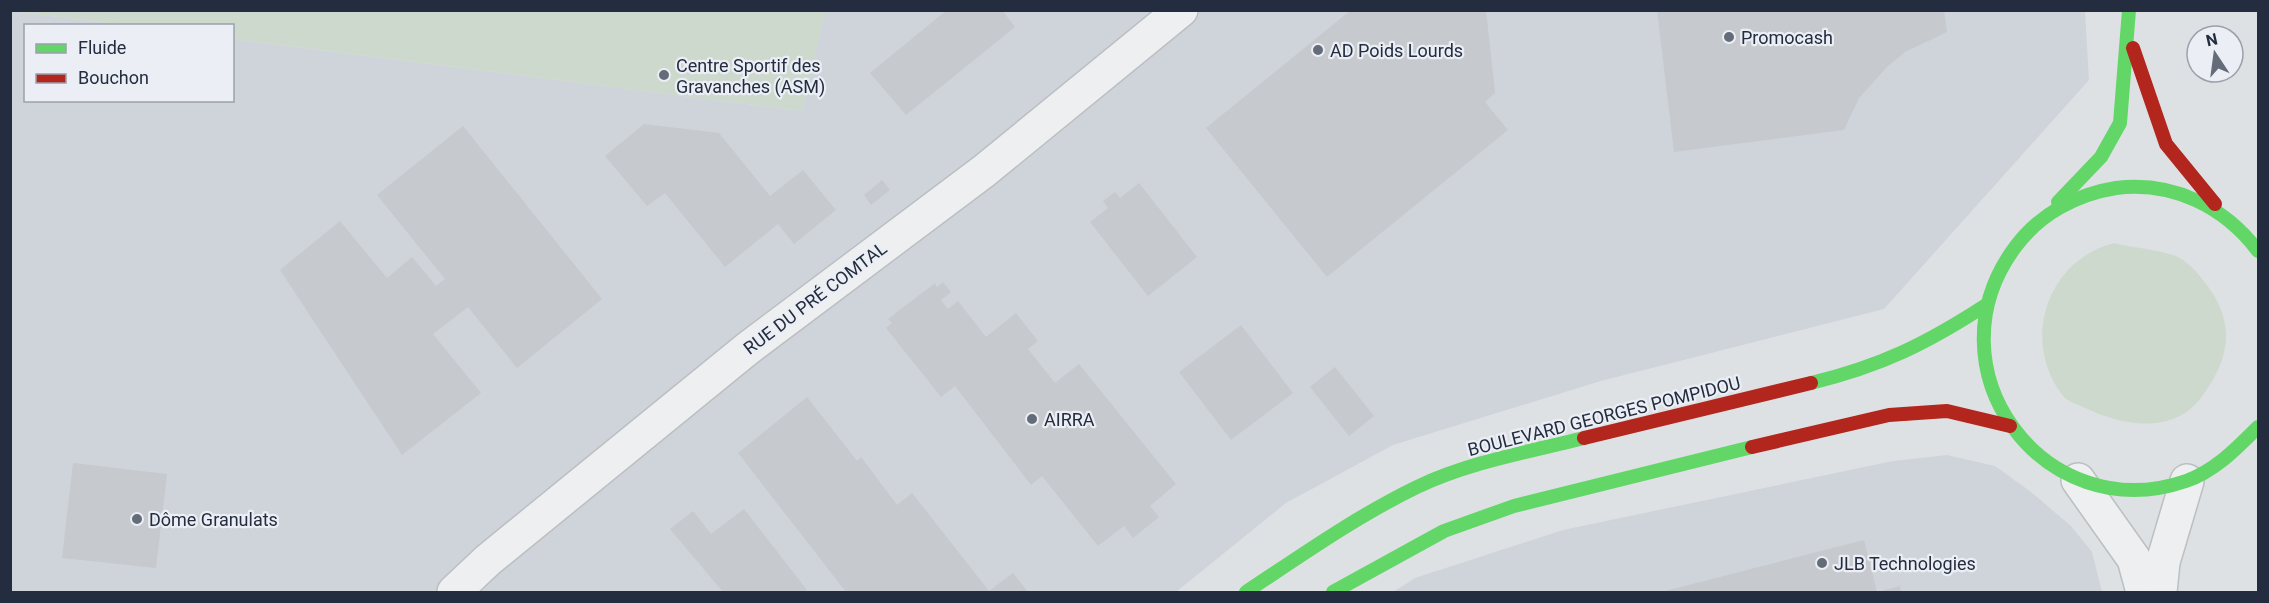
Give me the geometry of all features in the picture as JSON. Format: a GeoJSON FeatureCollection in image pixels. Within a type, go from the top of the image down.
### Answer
{"type":"FeatureCollection","features":[{"type":"Feature","properties":{"kind":"main road"},"geometry":{"type":"LineString","coordinates":[[2129,10],[2120,123],[2101,158],[2014,247],[1998,270],[1986,305],[1982,347],[1990,389],[2010,426],[2040,458],[2078,480],[2114,489],[2151,490],[2187,482],[2228,459],[2259,427]]}},
{"type":"Feature","properties":{"kind":"main road"},"geometry":{"type":"LineString","coordinates":[[2128,32],[2146,93],[2166,144],[2222,213],[2251,239],[2259,250]]}},
{"type":"Feature","properties":{"kind":"main road"},"geometry":{"type":"LineString","coordinates":[[2047,214],[2088,193],[2134,186],[2180,192],[2222,213]]}},
{"type":"Feature","properties":{"kind":"main road","name":"BOULEVARD GEORGES POMPIDOU"},"geometry":{"type":"LineString","coordinates":[[1246,592],[1348,524],[1419,486],[1515,454],[1823,380],[1885,362],[1940,335],[1986,305]]}},
{"type":"Feature","properties":{"kind":"main road"},"geometry":{"type":"LineString","coordinates":[[1333,592],[1444,531],[1514,506],[1703,458],[1888,415],[1947,411],[2010,426]]}},
{"type":"Feature","properties":{"kind":"street","name":"RUE DU PRÉ COMTAL"},"geometry":{"type":"LineString","coordinates":[[454,592],[488,560],[747,349],[984,171],[1181,10]]}},
{"type":"Feature","properties":{"kind":"street"},"geometry":{"type":"LineString","coordinates":[[2078,480],[2134,559],[2143,592]]}},
{"type":"Feature","properties":{"kind":"street"},"geometry":{"type":"LineString","coordinates":[[2160,592],[2163,562],[2187,482]]}},
{"type":"Feature","properties":{"kind":"shaded area","name":"Centre Sportif des Gravanches (ASM)"},"geometry":{"type":"Polygon","coordinates":[[[11,10],[825,11],[802,111],[234,39],[234,24],[116,24],[11,10]]]}},
{"type":"Feature","properties":{"kind":"shaded area"},"geometry":{"type":"Polygon","coordinates":[[[825,10],[2085,11],[2089,80],[1884,309],[1601,381],[1393,445],[1286,503],[1176,592],[11,592],[10,11],[116,24],[24,24],[24,102],[234,102],[234,39],[802,111],[825,10]]]}},
{"type":"Feature","properties":{"kind":"shaded area"},"geometry":{"type":"Polygon","coordinates":[[[2114,243],[2176,256],[2191,266],[2214,295],[2225,325],[2224,355],[2210,384],[2188,411],[2160,423],[2144,424],[2112,419],[2065,398],[2050,374],[2043,351],[2043,328],[2047,305],[2057,284],[2072,266],[2091,252],[2114,243]]]}},
{"type":"Feature","properties":{"kind":"shaded area"},"geometry":{"type":"Polygon","coordinates":[[[1947,455],[1995,466],[2031,492],[2071,526],[2092,552],[2102,592],[1393,592],[1415,578],[1563,530],[1893,461],[1947,455]]]}},
{"type":"Feature","properties":{"kind":"building"},"geometry":{"type":"Polygon","coordinates":[[[947,10],[1002,10],[1015,27],[906,115],[870,73],[947,10]]]}},
{"type":"Feature","properties":{"kind":"building"},"geometry":{"type":"Polygon","coordinates":[[[1351,10],[1486,10],[1495,93],[1485,102],[1508,130],[1327,277],[1206,128],[1351,10]]]}},
{"type":"Feature","properties":{"kind":"building"},"geometry":{"type":"Polygon","coordinates":[[[1657,10],[1944,10],[1947,32],[1905,52],[1887,67],[1859,98],[1844,130],[1674,152],[1657,10]]]}},
{"type":"Feature","properties":{"kind":"building"},"geometry":{"type":"Polygon","coordinates":[[[644,124],[719,133],[770,196],[803,170],[836,210],[794,244],[778,224],[725,267],[665,193],[647,206],[605,156],[644,124]]]}},
{"type":"Feature","properties":{"kind":"building"},"geometry":{"type":"Polygon","coordinates":[[[463,126],[602,299],[517,368],[468,307],[433,334],[481,393],[402,455],[280,270],[340,221],[387,278],[412,257],[436,286],[445,279],[377,195],[463,126]]]}},
{"type":"Feature","properties":{"kind":"building"},"geometry":{"type":"Polygon","coordinates":[[[882,180],[890,190],[871,205],[864,195],[882,180]]]}},
{"type":"Feature","properties":{"kind":"building"},"geometry":{"type":"Polygon","coordinates":[[[1139,183],[1197,257],[1148,296],[1090,222],[1108,208],[1103,201],[1115,192],[1120,198],[1139,183]]]}},
{"type":"Feature","properties":{"kind":"building"},"geometry":{"type":"Polygon","coordinates":[[[943,282],[951,292],[941,300],[948,309],[958,301],[986,337],[1016,313],[1038,341],[1028,349],[1055,383],[1079,364],[1176,484],[1150,506],[1159,517],[1133,538],[1124,526],[1098,546],[1042,476],[1031,485],[955,386],[941,397],[886,328],[892,323],[888,319],[935,283],[937,287],[943,282]]]}},
{"type":"Feature","properties":{"kind":"building"},"geometry":{"type":"Polygon","coordinates":[[[1241,325],[1293,393],[1231,440],[1179,372],[1241,325]]]}},
{"type":"Feature","properties":{"kind":"building"},"geometry":{"type":"Polygon","coordinates":[[[1335,367],[1374,416],[1349,436],[1310,387],[1335,367]]]}},
{"type":"Feature","properties":{"kind":"building"},"geometry":{"type":"Polygon","coordinates":[[[807,397],[857,461],[861,457],[897,505],[912,493],[989,591],[1013,573],[1028,592],[846,592],[738,453],[807,397]]]}},
{"type":"Feature","properties":{"kind":"building"},"geometry":{"type":"Polygon","coordinates":[[[73,463],[167,474],[156,568],[62,558],[73,463]]]}},
{"type":"Feature","properties":{"kind":"building"},"geometry":{"type":"Polygon","coordinates":[[[744,509],[807,590],[803,592],[723,592],[670,529],[693,511],[711,534],[744,509]]]}},
{"type":"Feature","properties":{"kind":"building","name":"JLB Technologies"},"geometry":{"type":"Polygon","coordinates":[[[1864,540],[1877,592],[1661,592],[1864,540]]]}},
{"type":"Feature","properties":{"kind":"building"},"geometry":{"type":"Polygon","coordinates":[[[1900,586],[1901,592],[1878,592],[1900,586]]]}},
{"type":"Feature","properties":{"kind":"traffic: fast"},"geometry":{"type":"LineString","coordinates":[[2058,202],[2101,157],[2120,123],[2129,10]]}},
{"type":"Feature","properties":{"kind":"traffic: fast"},"geometry":{"type":"LineString","coordinates":[[2258,251],[2244,235],[2213,209],[2177,193],[2137,187],[2116,188],[2087,195],[2048,215],[2036,224],[2016,246],[1991,293],[1984,341],[1992,387],[2013,428],[2046,460],[2087,482],[2134,490],[2186,481],[2216,465],[2258,427]]}},
{"type":"Feature","properties":{"kind":"traffic: fast"},"geometry":{"type":"LineString","coordinates":[[1811,383],[1859,369],[1902,352],[1986,305]]}},
{"type":"Feature","properties":{"kind":"traffic: fast"},"geometry":{"type":"LineString","coordinates":[[1246,592],[1351,523],[1417,487],[1478,464],[1584,438]]}},
{"type":"Feature","properties":{"kind":"traffic: fast"},"geometry":{"type":"LineString","coordinates":[[1333,592],[1444,531],[1514,506],[1752,447]]}},
{"type":"Feature","properties":{"kind":"traffic: jam"},"geometry":{"type":"LineString","coordinates":[[2133,48],[2166,144],[2215,204]]}},
{"type":"Feature","properties":{"kind":"traffic: jam"},"geometry":{"type":"LineString","coordinates":[[1584,438],[1811,383]]}},
{"type":"Feature","properties":{"kind":"traffic: jam"},"geometry":{"type":"LineString","coordinates":[[1752,447],[1889,415],[1947,411],[2010,426]]}},
{"type":"Feature","properties":{"kind":"place","name":"Promocash"},"geometry":{"type":"Point","coordinates":[1729,37]}},
{"type":"Feature","properties":{"kind":"place","name":"AD Poids Lourds"},"geometry":{"type":"Point","coordinates":[1318,50]}},
{"type":"Feature","properties":{"kind":"place","name":"Centre Sportif des Gravanches (ASM)"},"geometry":{"type":"Point","coordinates":[664,75]}},
{"type":"Feature","properties":{"kind":"place","name":"AIRRA"},"geometry":{"type":"Point","coordinates":[1032,419]}},
{"type":"Feature","properties":{"kind":"place","name":"Dôme Granulats"},"geometry":{"type":"Point","coordinates":[137,519]}},
{"type":"Feature","properties":{"kind":"place","name":"JLB Technologies"},"geometry":{"type":"Point","coordinates":[1822,563]}}]}
